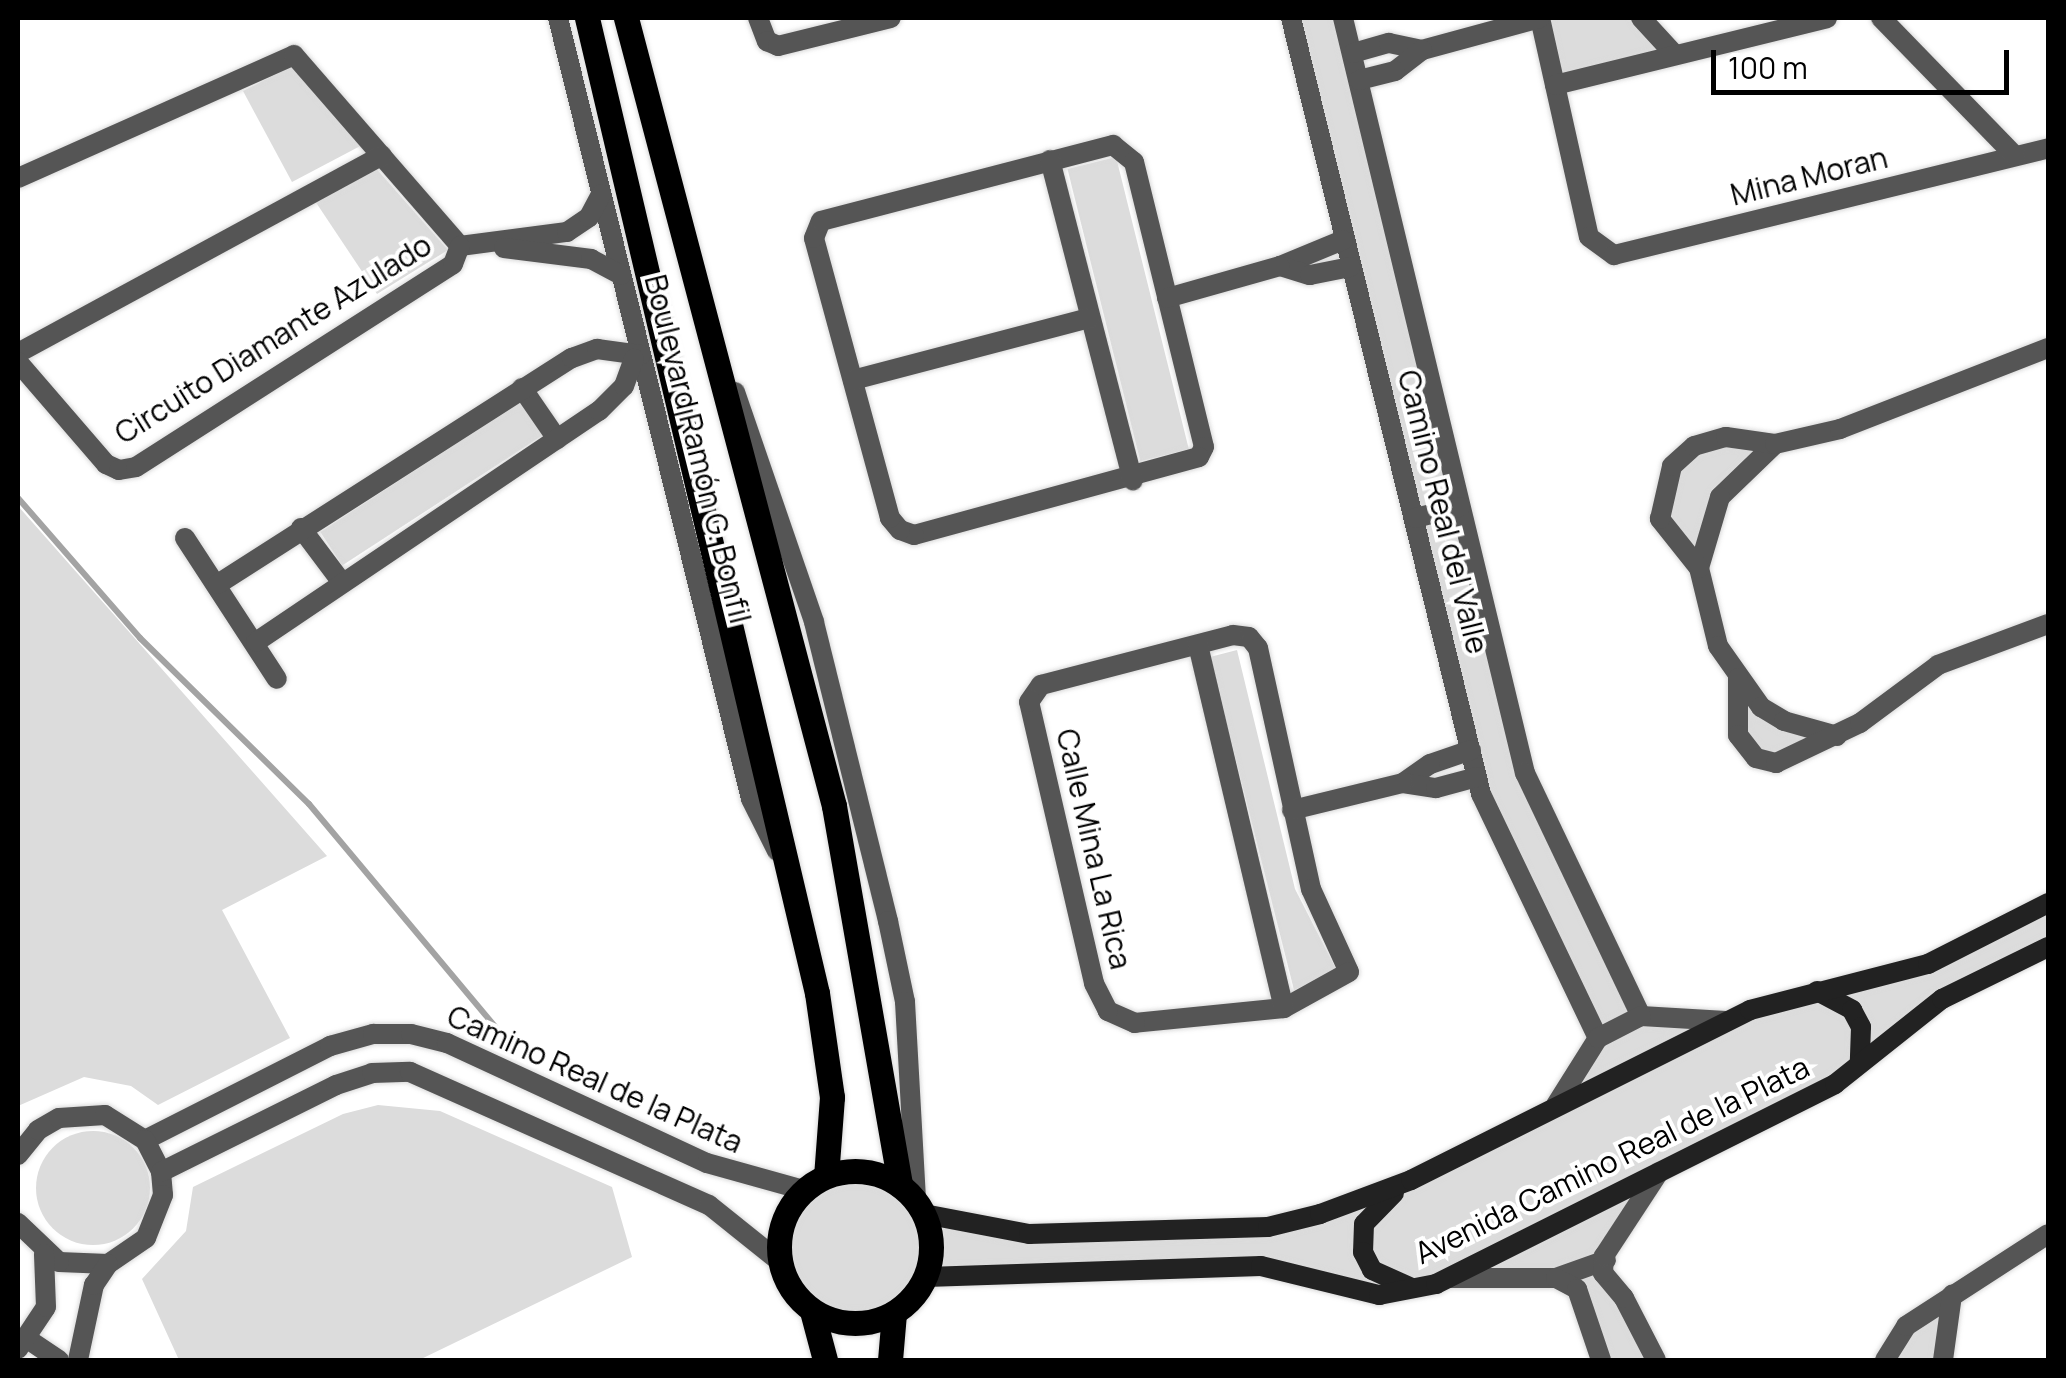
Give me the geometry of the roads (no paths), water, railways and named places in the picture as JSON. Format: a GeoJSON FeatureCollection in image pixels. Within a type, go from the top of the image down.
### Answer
{"type":"FeatureCollection","features":[{"type":"Feature","properties":{"kind":"main road","name":"Boulevard Ramón G. Bonfil"},"geometry":{"type":"LineString","coordinates":[[588,18],[795,888],[832,1096],[826,1176]]}},
{"type":"Feature","properties":{"kind":"main road","name":"Boulevard Ramón G. Bonfil"},"geometry":{"type":"LineString","coordinates":[[626,18],[715,342],[834,806],[913,1200]]}},
{"type":"Feature","properties":{"kind":"main road"},"geometry":{"type":"LineString","coordinates":[[894,1314],[846,1324],[812,1311],[787,1284],[779,1262],[788,1211],[804,1190],[826,1176],[864,1172],[913,1200],[1028,1234],[1268,1227],[1412,1180],[1726,1021],[1814,990],[1928,964],[2048,903]]}},
{"type":"Feature","properties":{"kind":"main road","name":"Avenida Camino Real de la Plata"},"geometry":{"type":"LineString","coordinates":[[926,1277],[1261,1266],[1379,1296],[1416,1290],[1451,1278],[1835,1084],[1860,1060],[1942,999],[2048,947]]}},
{"type":"Feature","properties":{"kind":"main road"},"geometry":{"type":"LineString","coordinates":[[1814,990],[1852,1010],[1861,1027],[1860,1060]]}},
{"type":"Feature","properties":{"kind":"main road"},"geometry":{"type":"LineString","coordinates":[[1412,1180],[1364,1224],[1364,1252],[1372,1270],[1416,1290]]}},
{"type":"Feature","properties":{"kind":"main road"},"geometry":{"type":"LineString","coordinates":[[890,1360],[894,1314],[926,1277],[932,1254],[913,1200]]}},
{"type":"Feature","properties":{"kind":"main road"},"geometry":{"type":"LineString","coordinates":[[812,1311],[824,1360]]}},
{"type":"Feature","properties":{"kind":"street","name":"Boulevard Ramón G. Bonfil"},"geometry":{"type":"LineString","coordinates":[[558,18],[638,357],[751,799],[795,888]]}},
{"type":"Feature","properties":{"kind":"street"},"geometry":{"type":"LineString","coordinates":[[758,18],[766,41],[778,46],[891,18]]}},
{"type":"Feature","properties":{"kind":"street","name":"Camino Real del Valle"},"geometry":{"type":"LineString","coordinates":[[1291,18],[1477,777],[1493,824],[1596,1034]]}},
{"type":"Feature","properties":{"kind":"street","name":"Camino Real del Valle"},"geometry":{"type":"LineString","coordinates":[[1342,18],[1525,773],[1638,1012]]}},
{"type":"Feature","properties":{"kind":"street","name":"Mina Moran"},"geometry":{"type":"LineString","coordinates":[[1359,80],[1396,71],[1422,50],[1540,18],[1589,237],[1614,255],[2048,148]]}},
{"type":"Feature","properties":{"kind":"street"},"geometry":{"type":"LineString","coordinates":[[1641,18],[1675,55]]}},
{"type":"Feature","properties":{"kind":"street"},"geometry":{"type":"LineString","coordinates":[[1555,85],[1827,18]]}},
{"type":"Feature","properties":{"kind":"street"},"geometry":{"type":"LineString","coordinates":[[1882,18],[2014,155]]}},
{"type":"Feature","properties":{"kind":"street","name":"Mina Moran"},"geometry":{"type":"LineString","coordinates":[[1353,54],[1389,43],[1422,50]]}},
{"type":"Feature","properties":{"kind":"street","name":"Circuito Diamante Azulado"},"geometry":{"type":"LineString","coordinates":[[18,178],[294,55],[460,246],[453,264],[136,466],[106,464],[18,362]]}},
{"type":"Feature","properties":{"kind":"street"},"geometry":{"type":"LineString","coordinates":[[1113,145],[1125,150],[1134,162],[1167,298],[1204,447],[1189,462],[1133,480],[914,535],[890,518],[814,238],[821,221],[1113,145]]}},
{"type":"Feature","properties":{"kind":"street"},"geometry":{"type":"LineString","coordinates":[[18,353],[382,156]]}},
{"type":"Feature","properties":{"kind":"street"},"geometry":{"type":"LineString","coordinates":[[1050,160],[1133,480]]}},
{"type":"Feature","properties":{"kind":"street"},"geometry":{"type":"LineString","coordinates":[[460,246],[496,246],[567,232],[589,216],[601,194]]}},
{"type":"Feature","properties":{"kind":"street"},"geometry":{"type":"LineString","coordinates":[[1167,298],[1280,266],[1302,252],[1343,240]]}},
{"type":"Feature","properties":{"kind":"street"},"geometry":{"type":"LineString","coordinates":[[496,246],[532,256],[590,259],[621,276]]}},
{"type":"Feature","properties":{"kind":"street"},"geometry":{"type":"LineString","coordinates":[[1280,266],[1310,275],[1350,267]]}},
{"type":"Feature","properties":{"kind":"street"},"geometry":{"type":"LineString","coordinates":[[853,380],[1090,318]]}},
{"type":"Feature","properties":{"kind":"street"},"geometry":{"type":"LineString","coordinates":[[1837,736],[1784,721],[1761,707],[1718,646],[1698,568],[1660,519],[1672,466],[1694,446],[1726,438],[1775,444],[1902,410],[2048,348]]}},
{"type":"Feature","properties":{"kind":"street"},"geometry":{"type":"LineString","coordinates":[[218,584],[583,352],[608,349],[638,357],[613,399],[557,440],[340,580],[256,642]]}},
{"type":"Feature","properties":{"kind":"street"},"geometry":{"type":"LineString","coordinates":[[522,388],[557,440]]}},
{"type":"Feature","properties":{"kind":"street"},"geometry":{"type":"LineString","coordinates":[[1698,568],[1720,497],[1775,444]]}},
{"type":"Feature","properties":{"kind":"street"},"geometry":{"type":"LineString","coordinates":[[1415,518],[1460,507]]}},
{"type":"Feature","properties":{"kind":"street"},"geometry":{"type":"LineString","coordinates":[[301,528],[340,580]]}},
{"type":"Feature","properties":{"kind":"street"},"geometry":{"type":"LineString","coordinates":[[185,538],[277,679]]}},
{"type":"Feature","properties":{"kind":"street"},"geometry":{"type":"LineString","coordinates":[[1738,678],[1738,735],[1756,758],[1776,763],[1837,736],[1938,665],[2048,624]]}},
{"type":"Feature","properties":{"kind":"street","name":"Calle Mina La Rica"},"geometry":{"type":"LineString","coordinates":[[1233,636],[1249,638],[1258,648],[1292,810],[1311,889],[1348,972],[1284,1008],[1135,1023],[1108,1011],[1094,983],[1028,702],[1041,686],[1233,636]]}},
{"type":"Feature","properties":{"kind":"street"},"geometry":{"type":"LineString","coordinates":[[1198,646],[1284,1008]]}},
{"type":"Feature","properties":{"kind":"street"},"geometry":{"type":"LineString","coordinates":[[1403,784],[1430,764],[1471,750]]}},
{"type":"Feature","properties":{"kind":"street"},"geometry":{"type":"LineString","coordinates":[[1292,810],[1403,784],[1436,788],[1477,777]]}},
{"type":"Feature","properties":{"kind":"street"},"geometry":{"type":"LineString","coordinates":[[1556,1105],[1596,1034],[1638,1012],[1726,1021]]}},
{"type":"Feature","properties":{"kind":"street","name":"Camino Real de la Plata"},"geometry":{"type":"LineString","coordinates":[[145,1140],[330,1046],[373,1034],[412,1034],[463,1050],[706,1163],[804,1190]]}},
{"type":"Feature","properties":{"kind":"street"},"geometry":{"type":"LineString","coordinates":[[161,1172],[336,1085],[372,1073],[410,1072],[709,1206],[779,1262]]}},
{"type":"Feature","properties":{"kind":"street"},"geometry":{"type":"LineString","coordinates":[[18,1155],[38,1130],[82,1113],[127,1125],[145,1140],[161,1172],[158,1218],[129,1254],[108,1264],[75,1266],[44,1254],[18,1222]]}},
{"type":"Feature","properties":{"kind":"street"},"geometry":{"type":"LineString","coordinates":[[1451,1278],[1575,1276],[1604,1256],[1659,1172]]}},
{"type":"Feature","properties":{"kind":"street"},"geometry":{"type":"LineString","coordinates":[[1884,1360],[1906,1326],[2048,1234]]}},
{"type":"Feature","properties":{"kind":"street"},"geometry":{"type":"LineString","coordinates":[[44,1254],[46,1307],[23,1344],[59,1360]]}},
{"type":"Feature","properties":{"kind":"street"},"geometry":{"type":"LineString","coordinates":[[1604,1256],[1656,1360]]}},
{"type":"Feature","properties":{"kind":"street"},"geometry":{"type":"LineString","coordinates":[[78,1360],[86,1313],[108,1264]]}},
{"type":"Feature","properties":{"kind":"street"},"geometry":{"type":"LineString","coordinates":[[1556,1278],[1601,1360]]}},
{"type":"Feature","properties":{"kind":"street"},"geometry":{"type":"LineString","coordinates":[[1942,1360],[1952,1295]]}},
{"type":"Feature","properties":{"kind":"waterway"},"geometry":{"type":"LineString","coordinates":[[18,498],[140,638],[309,804],[503,1036]]}}]}
